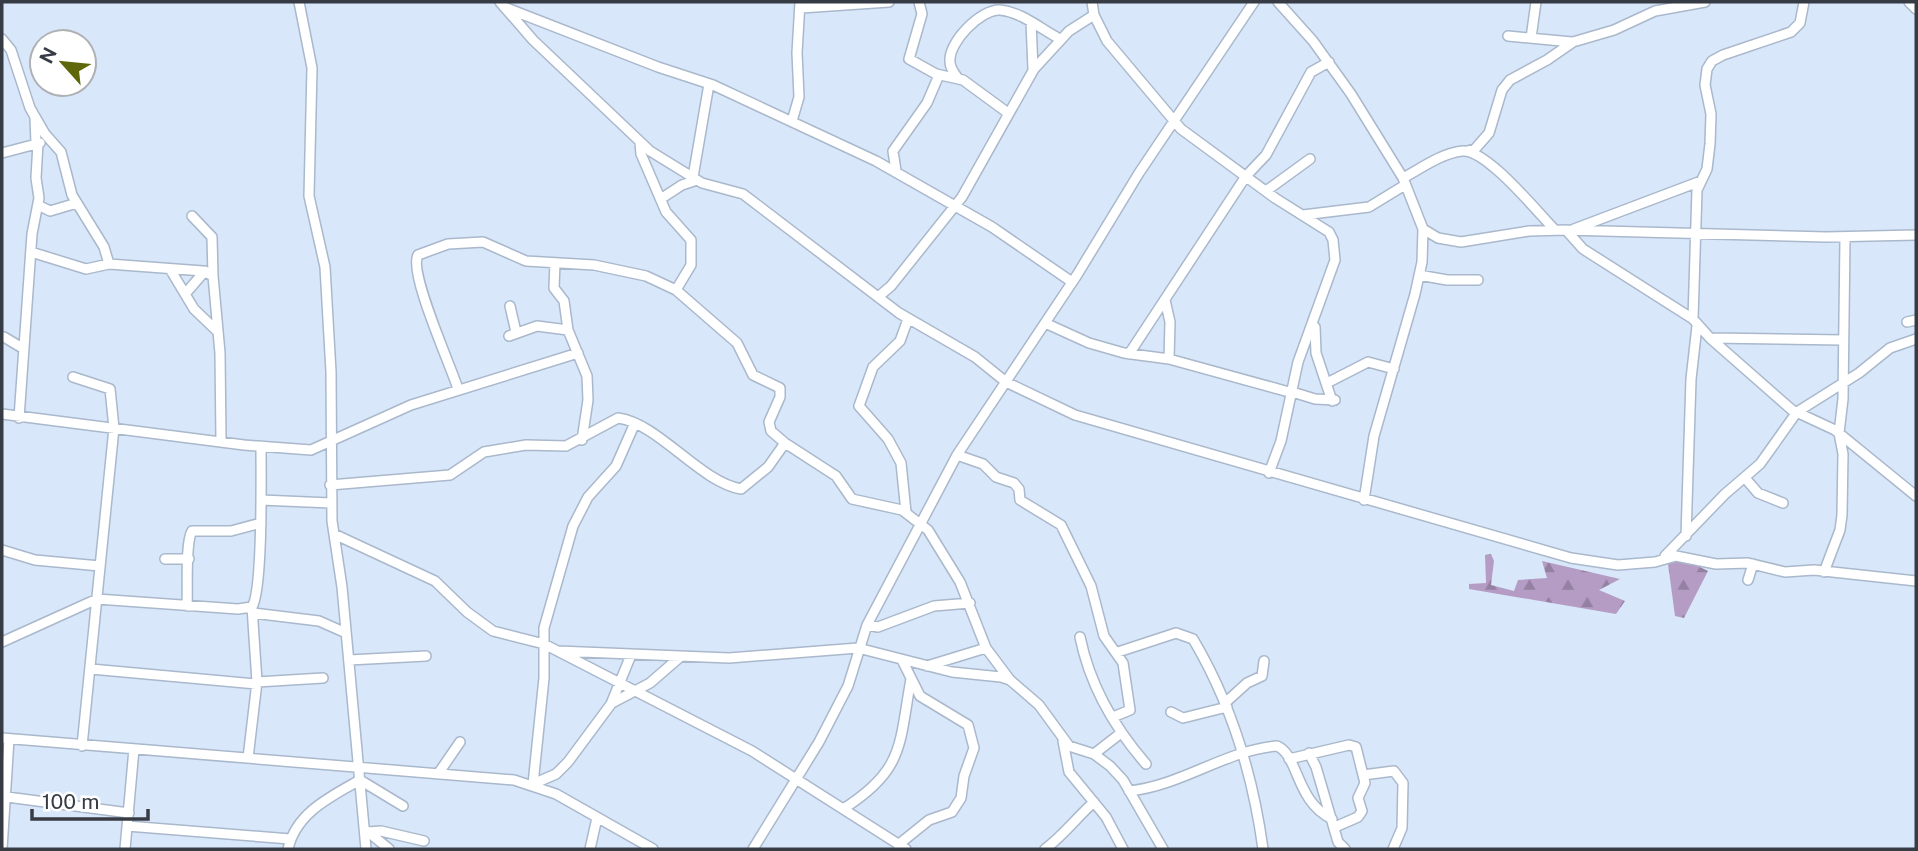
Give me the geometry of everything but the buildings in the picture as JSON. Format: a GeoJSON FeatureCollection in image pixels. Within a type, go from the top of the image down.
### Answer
{"type":"FeatureCollection","features":[{"type":"Feature","properties":{"kind":"street"},"geometry":{"type":"LineString","coordinates":[[299,2],[312,68],[309,197],[325,267],[332,440],[331,503],[349,660],[354,740],[359,766],[366,849]]}},
{"type":"Feature","properties":{"kind":"street"},"geometry":{"type":"LineString","coordinates":[[792,121],[799,97],[797,53],[800,5],[889,2]]}},
{"type":"Feature","properties":{"kind":"street"},"geometry":{"type":"LineString","coordinates":[[919,2],[922,14],[909,58],[939,75],[957,77],[1008,113]]}},
{"type":"Feature","properties":{"kind":"street"},"geometry":{"type":"LineString","coordinates":[[1002,2],[1010,13]]}},
{"type":"Feature","properties":{"kind":"street"},"geometry":{"type":"LineString","coordinates":[[1092,2],[1094,15],[1107,41],[1174,121],[1245,176],[1329,232],[1335,260],[1289,392],[1284,428],[1269,473]]}},
{"type":"Feature","properties":{"kind":"street"},"geometry":{"type":"LineString","coordinates":[[753,849],[796,780],[848,685],[867,625],[957,455],[1254,2]]}},
{"type":"Feature","properties":{"kind":"street"},"geometry":{"type":"LineString","coordinates":[[1278,2],[1329,62],[1404,182],[1423,229],[1419,275],[1374,436],[1364,500]]}},
{"type":"Feature","properties":{"kind":"street"},"geometry":{"type":"LineString","coordinates":[[1531,38],[1536,2]]}},
{"type":"Feature","properties":{"kind":"street"},"geometry":{"type":"LineString","coordinates":[[1303,215],[1369,207],[1404,182],[1456,152],[1475,149],[1489,133],[1508,82],[1573,42],[1614,30],[1655,11],[1704,2]]}},
{"type":"Feature","properties":{"kind":"street"},"geometry":{"type":"LineString","coordinates":[[1686,536],[1695,322],[1693,234],[1701,180],[1707,169],[1710,144],[1711,114],[1705,76],[1709,65],[1723,55],[1791,32],[1800,23],[1804,2]]}},
{"type":"Feature","properties":{"kind":"street"},"geometry":{"type":"LineString","coordinates":[[1909,2],[1916,9]]}},
{"type":"Feature","properties":{"kind":"street"},"geometry":{"type":"LineString","coordinates":[[502,4],[658,68],[709,84],[897,171],[992,227],[1072,282]]}},
{"type":"Feature","properties":{"kind":"street"},"geometry":{"type":"LineString","coordinates":[[502,4],[533,40],[640,143],[695,178],[743,194],[908,319],[975,357],[1006,382],[1095,423],[1571,558],[1618,565],[1676,556],[1716,564],[1753,564],[1786,572],[1824,572],[1916,581]]}},
{"type":"Feature","properties":{"kind":"street"},"geometry":{"type":"LineString","coordinates":[[957,77],[950,58],[959,39],[986,14],[1000,10],[1010,13],[1060,39]]}},
{"type":"Feature","properties":{"kind":"street"},"geometry":{"type":"LineString","coordinates":[[878,297],[891,286],[975,175],[1033,70],[1060,39],[1094,15]]}},
{"type":"Feature","properties":{"kind":"street"},"geometry":{"type":"LineString","coordinates":[[1031,22],[1033,70]]}},
{"type":"Feature","properties":{"kind":"street"},"geometry":{"type":"LineString","coordinates":[[1507,36],[1573,42]]}},
{"type":"Feature","properties":{"kind":"street"},"geometry":{"type":"LineString","coordinates":[[2,39],[11,50],[36,117],[51,143],[61,152],[67,182],[104,247],[109,264]]}},
{"type":"Feature","properties":{"kind":"street"},"geometry":{"type":"LineString","coordinates":[[1129,354],[1245,176],[1266,155],[1311,72],[1329,62]]}},
{"type":"Feature","properties":{"kind":"street"},"geometry":{"type":"LineString","coordinates":[[897,171],[893,156],[896,146],[927,103],[939,75]]}},
{"type":"Feature","properties":{"kind":"street"},"geometry":{"type":"LineString","coordinates":[[695,178],[709,84]]}},
{"type":"Feature","properties":{"kind":"street"},"geometry":{"type":"LineString","coordinates":[[19,418],[31,253],[38,205],[36,117]]}},
{"type":"Feature","properties":{"kind":"street"},"geometry":{"type":"LineString","coordinates":[[2,153],[37,143],[51,143]]}},
{"type":"Feature","properties":{"kind":"street"},"geometry":{"type":"LineString","coordinates":[[640,143],[642,154],[668,214],[687,234],[693,249],[689,272],[676,290]]}},
{"type":"Feature","properties":{"kind":"street"},"geometry":{"type":"LineString","coordinates":[[1467,151],[1498,170],[1555,230]]}},
{"type":"Feature","properties":{"kind":"street"},"geometry":{"type":"LineString","coordinates":[[1266,191],[1283,176],[1310,159]]}},
{"type":"Feature","properties":{"kind":"street"},"geometry":{"type":"LineString","coordinates":[[662,198],[695,178]]}},
{"type":"Feature","properties":{"kind":"street"},"geometry":{"type":"LineString","coordinates":[[1569,230],[1701,180]]}},
{"type":"Feature","properties":{"kind":"street"},"geometry":{"type":"LineString","coordinates":[[38,205],[50,211],[77,203]]}},
{"type":"Feature","properties":{"kind":"street"},"geometry":{"type":"LineString","coordinates":[[192,216],[212,237],[209,274],[218,332],[221,441]]}},
{"type":"Feature","properties":{"kind":"street"},"geometry":{"type":"LineString","coordinates":[[1423,229],[1438,238],[1461,242],[1555,230],[1845,238],[1916,235]]}},
{"type":"Feature","properties":{"kind":"street"},"geometry":{"type":"LineString","coordinates":[[1569,230],[1583,249],[1695,322],[1797,412],[1839,433],[1916,496]]}},
{"type":"Feature","properties":{"kind":"street"},"geometry":{"type":"LineString","coordinates":[[1824,572],[1840,530],[1843,454],[1839,433],[1847,258],[1845,238]]}},
{"type":"Feature","properties":{"kind":"street"},"geometry":{"type":"LineString","coordinates":[[458,389],[430,317],[415,258],[448,244],[483,242],[518,260],[618,270],[646,276],[676,290],[737,343],[753,375],[780,388],[780,397],[769,422],[771,431],[830,471],[856,501],[906,512],[920,522],[954,569],[986,648],[1010,680],[1050,716],[1063,741],[1069,772],[1106,817],[1123,849]]}},
{"type":"Feature","properties":{"kind":"street"},"geometry":{"type":"LineString","coordinates":[[31,253],[86,270],[109,264],[209,274]]}},
{"type":"Feature","properties":{"kind":"street"},"geometry":{"type":"LineString","coordinates":[[555,263],[554,288],[564,300],[568,330],[585,369],[588,389],[582,440]]}},
{"type":"Feature","properties":{"kind":"street"},"geometry":{"type":"LineString","coordinates":[[170,269],[194,309],[218,332]]}},
{"type":"Feature","properties":{"kind":"street"},"geometry":{"type":"LineString","coordinates":[[186,294],[209,274]]}},
{"type":"Feature","properties":{"kind":"street"},"geometry":{"type":"LineString","coordinates":[[1419,275],[1447,280],[1478,280]]}},
{"type":"Feature","properties":{"kind":"street"},"geometry":{"type":"LineString","coordinates":[[1165,300],[1170,322],[1169,359]]}},
{"type":"Feature","properties":{"kind":"street"},"geometry":{"type":"LineString","coordinates":[[510,306],[512,334],[537,326],[568,330]]}},
{"type":"Feature","properties":{"kind":"street"},"geometry":{"type":"LineString","coordinates":[[906,512],[901,463],[888,439],[859,406],[873,367],[900,341],[908,319]]}},
{"type":"Feature","properties":{"kind":"street"},"geometry":{"type":"LineString","coordinates":[[1045,323],[1090,343],[1129,354],[1169,359],[1289,392],[1334,400],[1317,353],[1315,322]]}},
{"type":"Feature","properties":{"kind":"street"},"geometry":{"type":"LineString","coordinates":[[5,337],[24,349]]}},
{"type":"Feature","properties":{"kind":"street"},"geometry":{"type":"LineString","coordinates":[[1710,338],[1843,340]]}},
{"type":"Feature","properties":{"kind":"street"},"geometry":{"type":"LineString","coordinates":[[1661,559],[1765,458],[1797,412],[1890,348],[1916,339]]}},
{"type":"Feature","properties":{"kind":"street"},"geometry":{"type":"LineString","coordinates":[[2,414],[304,451],[319,448],[403,407],[578,353]]}},
{"type":"Feature","properties":{"kind":"street"},"geometry":{"type":"LineString","coordinates":[[1327,383],[1368,362],[1394,369]]}},
{"type":"Feature","properties":{"kind":"street"},"geometry":{"type":"LineString","coordinates":[[73,377],[110,389],[114,428],[82,746]]}},
{"type":"Feature","properties":{"kind":"street"},"geometry":{"type":"LineString","coordinates":[[330,485],[450,475],[475,456],[494,449],[526,445],[566,446],[582,440],[612,419],[624,418],[706,471],[741,489],[768,467],[785,443]]}},
{"type":"Feature","properties":{"kind":"street"},"geometry":{"type":"LineString","coordinates":[[533,784],[539,740],[544,628],[573,526],[588,497],[616,466],[635,423]]}},
{"type":"Feature","properties":{"kind":"street"},"geometry":{"type":"LineString","coordinates":[[248,758],[257,683],[252,610],[261,523],[261,446]]}},
{"type":"Feature","properties":{"kind":"street"},"geometry":{"type":"LineString","coordinates":[[957,455],[983,464],[996,477],[1014,483],[1019,489],[1020,500],[1061,525],[1091,586],[1104,636],[1118,652],[1127,676],[1130,710],[1112,717]]}},
{"type":"Feature","properties":{"kind":"street"},"geometry":{"type":"LineString","coordinates":[[1745,478],[1758,493],[1783,503]]}},
{"type":"Feature","properties":{"kind":"street"},"geometry":{"type":"LineString","coordinates":[[261,500],[331,503]]}},
{"type":"Feature","properties":{"kind":"street"},"geometry":{"type":"LineString","coordinates":[[187,606],[188,541],[193,530],[231,531],[261,523]]}},
{"type":"Feature","properties":{"kind":"street"},"geometry":{"type":"LineString","coordinates":[[334,534],[435,581],[493,631],[544,644],[752,751],[902,847],[929,820],[954,810],[962,796],[964,776],[974,748],[968,725],[925,700],[902,660]]}},
{"type":"Feature","properties":{"kind":"street"},"geometry":{"type":"LineString","coordinates":[[2,550],[35,560],[100,566]]}},
{"type":"Feature","properties":{"kind":"street"},"geometry":{"type":"LineString","coordinates":[[165,559],[189,559]]}},
{"type":"Feature","properties":{"kind":"street"},"geometry":{"type":"LineString","coordinates":[[1748,580],[1753,564]]}},
{"type":"Feature","properties":{"kind":"street"},"geometry":{"type":"LineString","coordinates":[[2,642],[97,599],[252,610],[319,621],[346,633]]}},
{"type":"Feature","properties":{"kind":"street"},"geometry":{"type":"LineString","coordinates":[[867,625],[878,627],[933,607],[970,603]]}},
{"type":"Feature","properties":{"kind":"street"},"geometry":{"type":"LineString","coordinates":[[1118,652],[1173,634],[1184,633],[1193,639],[1226,705],[1242,755],[1263,849]]}},
{"type":"Feature","properties":{"kind":"street"},"geometry":{"type":"LineString","coordinates":[[1080,637],[1091,681],[1121,733],[1146,764]]}},
{"type":"Feature","properties":{"kind":"street"},"geometry":{"type":"LineString","coordinates":[[558,651],[680,657],[755,657],[858,648],[953,672],[991,674],[1010,680]]}},
{"type":"Feature","properties":{"kind":"street"},"geometry":{"type":"LineString","coordinates":[[927,666],[986,648]]}},
{"type":"Feature","properties":{"kind":"street"},"geometry":{"type":"LineString","coordinates":[[533,784],[561,770],[611,704],[631,654]]}},
{"type":"Feature","properties":{"kind":"street"},"geometry":{"type":"LineString","coordinates":[[349,660],[426,656]]}},
{"type":"Feature","properties":{"kind":"street"},"geometry":{"type":"LineString","coordinates":[[611,704],[636,690],[680,657]]}},
{"type":"Feature","properties":{"kind":"street"},"geometry":{"type":"LineString","coordinates":[[1171,712],[1182,718],[1226,705],[1247,683],[1262,676],[1264,661]]}},
{"type":"Feature","properties":{"kind":"street"},"geometry":{"type":"LineString","coordinates":[[91,668],[257,683],[323,678]]}},
{"type":"Feature","properties":{"kind":"street"},"geometry":{"type":"LineString","coordinates":[[843,808],[872,788],[895,761],[905,729],[903,715],[912,678]]}},
{"type":"Feature","properties":{"kind":"street"},"geometry":{"type":"LineString","coordinates":[[1094,754],[1121,733]]}},
{"type":"Feature","properties":{"kind":"street"},"geometry":{"type":"LineString","coordinates":[[2,849],[7,797],[5,738],[359,766],[533,784],[597,818],[641,846],[653,849]]}},
{"type":"Feature","properties":{"kind":"street"},"geometry":{"type":"LineString","coordinates":[[438,774],[460,741]]}},
{"type":"Feature","properties":{"kind":"street"},"geometry":{"type":"LineString","coordinates":[[1063,741],[1094,754],[1110,766],[1129,791],[1163,849]]}},
{"type":"Feature","properties":{"kind":"street"},"geometry":{"type":"LineString","coordinates":[[1289,759],[1353,745],[1359,754],[1363,775],[1364,785],[1358,798],[1361,814],[1334,823]]}},
{"type":"Feature","properties":{"kind":"street"},"geometry":{"type":"LineString","coordinates":[[1129,791],[1168,784],[1242,755],[1277,746],[1285,750],[1311,805],[1334,823]]}},
{"type":"Feature","properties":{"kind":"street"},"geometry":{"type":"LineString","coordinates":[[125,849],[134,749]]}},
{"type":"Feature","properties":{"kind":"street"},"geometry":{"type":"LineString","coordinates":[[1309,753],[1317,767],[1339,845],[1345,849]]}},
{"type":"Feature","properties":{"kind":"street"},"geometry":{"type":"LineString","coordinates":[[1363,775],[1394,771],[1404,785],[1402,828],[1392,849]]}},
{"type":"Feature","properties":{"kind":"street"},"geometry":{"type":"LineString","coordinates":[[360,780],[402,806]]}},
{"type":"Feature","properties":{"kind":"street"},"geometry":{"type":"LineString","coordinates":[[288,849],[290,839],[308,814],[322,802],[360,780]]}},
{"type":"Feature","properties":{"kind":"street"},"geometry":{"type":"LineString","coordinates":[[7,797],[129,813]]}},
{"type":"Feature","properties":{"kind":"street"},"geometry":{"type":"LineString","coordinates":[[1045,849],[1064,835],[1076,818],[1094,803]]}},
{"type":"Feature","properties":{"kind":"street"},"geometry":{"type":"LineString","coordinates":[[590,849],[597,818]]}},
{"type":"Feature","properties":{"kind":"street"},"geometry":{"type":"LineString","coordinates":[[127,826],[290,839]]}},
{"type":"Feature","properties":{"kind":"street"},"geometry":{"type":"LineString","coordinates":[[366,830],[424,841]]}},
{"type":"Feature","properties":{"kind":"street"},"geometry":{"type":"LineString","coordinates":[[366,830],[389,849]]}},
{"type":"Feature","properties":{"kind":"green space"},"geometry":{"type":"Polygon","coordinates":[[[1491,554],[1494,561],[1491,585],[1514,591],[1518,580],[1547,578],[1542,561],[1620,579],[1599,590],[1625,601],[1616,614],[1469,589],[1469,584],[1486,583],[1485,555],[1491,554]]]}},
{"type":"Feature","properties":{"kind":"green space"},"geometry":{"type":"Polygon","coordinates":[[[1684,559],[1708,571],[1684,618],[1675,616],[1668,564],[1684,559]]]}}]}
